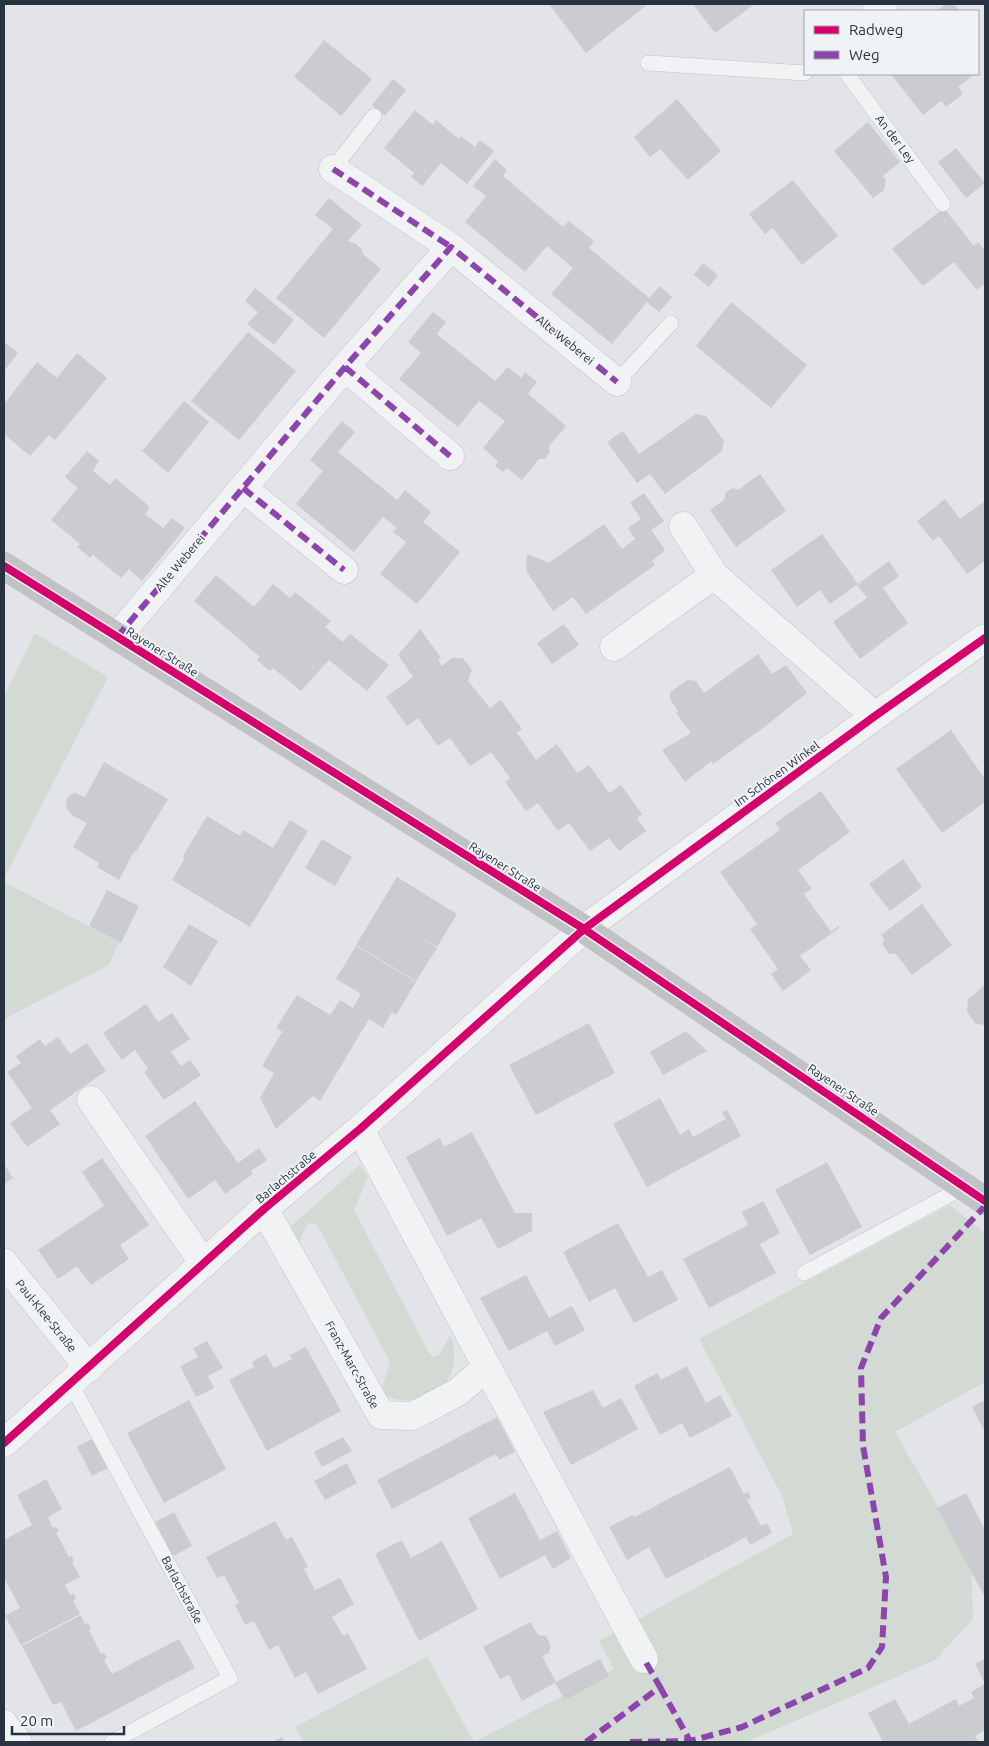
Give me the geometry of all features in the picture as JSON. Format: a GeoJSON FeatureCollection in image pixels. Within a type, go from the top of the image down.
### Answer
{"type":"FeatureCollection","features":[{"type":"Feature","properties":{"kind":"street","name":"Alte Weberei"},"geometry":{"type":"LineString","coordinates":[[333,169],[451,247],[617,382]]}},
{"type":"Feature","properties":{"kind":"street","name":"Alte Weberei"},"geometry":{"type":"LineString","coordinates":[[117,637],[345,367],[451,247]]}},
{"type":"Feature","properties":{"kind":"street"},"geometry":{"type":"LineString","coordinates":[[345,367],[450,456]]}},
{"type":"Feature","properties":{"kind":"street"},"geometry":{"type":"LineString","coordinates":[[243,488],[344,570]]}},
{"type":"Feature","properties":{"kind":"street"},"geometry":{"type":"LineString","coordinates":[[683,526],[714,575],[875,716]]}},
{"type":"Feature","properties":{"kind":"street","name":"Rayener Straße"},"geometry":{"type":"LineString","coordinates":[[4,566],[584,929],[975,1194]]}},
{"type":"Feature","properties":{"kind":"street"},"geometry":{"type":"LineString","coordinates":[[614,647],[714,575]]}},
{"type":"Feature","properties":{"kind":"street","name":"Im Schönen Winkel"},"geometry":{"type":"LineString","coordinates":[[584,929],[985,638]]}},
{"type":"Feature","properties":{"kind":"street","name":"Barlachstraße"},"geometry":{"type":"LineString","coordinates":[[4,1443],[264,1209],[360,1128],[584,929]]}},
{"type":"Feature","properties":{"kind":"street"},"geometry":{"type":"LineString","coordinates":[[91,1100],[204,1264]]}},
{"type":"Feature","properties":{"kind":"street"},"geometry":{"type":"LineString","coordinates":[[360,1128],[644,1659]]}},
{"type":"Feature","properties":{"kind":"street","name":"Franz-Marc-Straße"},"geometry":{"type":"LineString","coordinates":[[264,1209],[381,1415],[413,1416],[458,1392],[487,1367]]}},
{"type":"Feature","properties":{"kind":"street","name":"Paul-Klee-Straße"},"geometry":{"type":"LineString","coordinates":[[4,1263],[80,1376]]}},
{"type":"Feature","properties":{"kind":"street"},"geometry":{"type":"LineString","coordinates":[[4,1724],[18,1742]]}},
{"type":"Feature","properties":{"kind":"lane"},"geometry":{"type":"LineString","coordinates":[[648,63],[804,73]]}},
{"type":"Feature","properties":{"kind":"lane","name":"An der Ley"},"geometry":{"type":"LineString","coordinates":[[848,75],[943,204]]}},
{"type":"Feature","properties":{"kind":"lane","name":"Alte Weberei"},"geometry":{"type":"LineString","coordinates":[[333,169],[374,116]]}},
{"type":"Feature","properties":{"kind":"lane","name":"Alte Weberei"},"geometry":{"type":"LineString","coordinates":[[617,382],[670,323]]}},
{"type":"Feature","properties":{"kind":"lane","name":"Rayener Straße"},"geometry":{"type":"LineString","coordinates":[[804,1273],[975,1194]]}},
{"type":"Feature","properties":{"kind":"lane","name":"Barlachstraße"},"geometry":{"type":"LineString","coordinates":[[80,1376],[230,1678],[112,1742]]}},
{"type":"Feature","properties":{"kind":"shaded area"},"geometry":{"type":"Polygon","coordinates":[[[35,633],[108,677],[4,878],[4,696],[35,633]]]}},
{"type":"Feature","properties":{"kind":"shaded area"},"geometry":{"type":"Polygon","coordinates":[[[4,882],[119,942],[109,965],[4,1019],[4,882]]]}},
{"type":"Feature","properties":{"kind":"shaded area"},"geometry":{"type":"Polygon","coordinates":[[[360,1165],[368,1177],[354,1210],[429,1353],[434,1357],[439,1355],[450,1336],[453,1342],[454,1363],[451,1374],[445,1384],[432,1394],[424,1397],[398,1400],[383,1393],[382,1388],[390,1362],[317,1224],[307,1223],[300,1241],[294,1240],[288,1229],[360,1165]]]}},
{"type":"Feature","properties":{"kind":"shaded area"},"geometry":{"type":"Polygon","coordinates":[[[950,1205],[985,1233],[985,1382],[895,1432],[971,1564],[973,1619],[935,1660],[747,1742],[474,1742],[614,1669],[599,1641],[793,1534],[782,1496],[699,1339],[950,1205]]]}},
{"type":"Feature","properties":{"kind":"shaded area"},"geometry":{"type":"Polygon","coordinates":[[[427,1657],[474,1742],[304,1742],[295,1727],[427,1657]]]}},
{"type":"Feature","properties":{"kind":"building"},"geometry":{"type":"Polygon","coordinates":[[[549,4],[648,4],[586,53],[549,4]]]}},
{"type":"Feature","properties":{"kind":"building"},"geometry":{"type":"Polygon","coordinates":[[[693,4],[755,4],[715,33],[693,4]]]}},
{"type":"Feature","properties":{"kind":"building"},"geometry":{"type":"Polygon","coordinates":[[[946,4],[954,4],[959,10],[937,10],[946,4]]]}},
{"type":"Feature","properties":{"kind":"building"},"geometry":{"type":"Polygon","coordinates":[[[324,40],[372,79],[341,116],[294,77],[324,40]]]}},
{"type":"Feature","properties":{"kind":"building"},"geometry":{"type":"Polygon","coordinates":[[[892,75],[973,75],[958,87],[963,94],[946,107],[941,101],[923,115],[892,75]]]}},
{"type":"Feature","properties":{"kind":"building"},"geometry":{"type":"Polygon","coordinates":[[[393,79],[406,90],[385,116],[372,105],[393,79]]]}},
{"type":"Feature","properties":{"kind":"building"},"geometry":{"type":"Polygon","coordinates":[[[677,99],[721,151],[688,180],[660,149],[650,157],[634,137],[677,99]]]}},
{"type":"Feature","properties":{"kind":"building"},"geometry":{"type":"Polygon","coordinates":[[[415,110],[433,125],[436,120],[459,139],[461,136],[475,147],[480,140],[494,151],[467,184],[441,163],[422,186],[411,177],[414,173],[384,148],[415,110]]]}},
{"type":"Feature","properties":{"kind":"building"},"geometry":{"type":"Polygon","coordinates":[[[868,122],[900,162],[883,176],[886,180],[884,190],[873,198],[834,151],[868,122]]]}},
{"type":"Feature","properties":{"kind":"building"},"geometry":{"type":"Polygon","coordinates":[[[956,148],[985,183],[966,198],[938,162],[956,148]]]}},
{"type":"Feature","properties":{"kind":"building"},"geometry":{"type":"Polygon","coordinates":[[[495,159],[507,170],[503,176],[563,227],[569,221],[594,241],[589,248],[649,298],[660,286],[672,297],[659,312],[647,302],[612,344],[551,294],[573,268],[547,246],[525,272],[465,222],[486,196],[473,186],[495,159]]]}},
{"type":"Feature","properties":{"kind":"building"},"geometry":{"type":"Polygon","coordinates":[[[793,180],[838,236],[802,265],[773,228],[765,234],[749,214],[793,180]]]}},
{"type":"Feature","properties":{"kind":"building"},"geometry":{"type":"Polygon","coordinates":[[[329,198],[362,225],[348,241],[362,249],[363,254],[381,269],[324,338],[276,298],[333,229],[315,215],[329,198]]]}},
{"type":"Feature","properties":{"kind":"building"},"geometry":{"type":"Polygon","coordinates":[[[944,208],[974,246],[978,242],[985,251],[985,283],[977,290],[954,262],[923,286],[892,249],[944,208]]]}},
{"type":"Feature","properties":{"kind":"building"},"geometry":{"type":"Polygon","coordinates":[[[703,263],[718,275],[709,287],[694,275],[703,263]]]}},
{"type":"Feature","properties":{"kind":"building"},"geometry":{"type":"Polygon","coordinates":[[[255,288],[294,320],[274,345],[247,324],[258,312],[245,301],[255,288]]]}},
{"type":"Feature","properties":{"kind":"building"},"geometry":{"type":"Polygon","coordinates":[[[731,302],[807,365],[771,408],[696,346],[731,302]]]}},
{"type":"Feature","properties":{"kind":"building"},"geometry":{"type":"Polygon","coordinates":[[[433,312],[446,322],[437,334],[495,381],[508,367],[521,378],[525,372],[537,382],[528,394],[566,426],[549,446],[550,452],[545,459],[539,459],[522,480],[507,468],[503,472],[495,466],[498,461],[483,448],[505,421],[479,401],[458,427],[399,379],[421,353],[408,342],[433,312]]]}},
{"type":"Feature","properties":{"kind":"building"},"geometry":{"type":"Polygon","coordinates":[[[248,332],[296,371],[239,440],[191,401],[248,332]]]}},
{"type":"Feature","properties":{"kind":"building"},"geometry":{"type":"Polygon","coordinates":[[[6,343],[18,353],[4,371],[4,346],[6,343]]]}},
{"type":"Feature","properties":{"kind":"building"},"geometry":{"type":"Polygon","coordinates":[[[77,353],[107,378],[55,440],[49,435],[30,456],[4,434],[4,404],[37,362],[57,378],[77,353]]]}},
{"type":"Feature","properties":{"kind":"building"},"geometry":{"type":"Polygon","coordinates":[[[184,401],[209,422],[168,473],[142,451],[184,401]]]}},
{"type":"Feature","properties":{"kind":"building"},"geometry":{"type":"Polygon","coordinates":[[[696,414],[706,416],[724,441],[722,451],[665,494],[650,474],[637,483],[607,442],[623,431],[639,454],[696,414]]]}},
{"type":"Feature","properties":{"kind":"building"},"geometry":{"type":"Polygon","coordinates":[[[342,421],[355,432],[338,452],[397,500],[405,490],[431,512],[423,522],[460,552],[417,604],[380,574],[406,542],[393,532],[397,528],[383,517],[354,552],[296,504],[323,471],[310,460],[342,421]]]}},
{"type":"Feature","properties":{"kind":"building"},"geometry":{"type":"Polygon","coordinates":[[[87,451],[99,461],[93,471],[110,485],[115,478],[150,507],[145,514],[163,528],[172,518],[185,528],[142,581],[129,569],[121,578],[93,555],[90,558],[77,547],[80,544],[51,520],[78,488],[65,477],[87,451]]]}},
{"type":"Feature","properties":{"kind":"building"},"geometry":{"type":"Polygon","coordinates":[[[760,474],[786,511],[736,547],[710,510],[725,499],[725,493],[733,488],[738,490],[760,474]]]}},
{"type":"Feature","properties":{"kind":"building"},"geometry":{"type":"Polygon","coordinates":[[[644,493],[664,521],[651,530],[665,550],[652,561],[655,565],[586,614],[573,597],[553,611],[527,572],[526,560],[528,554],[549,563],[604,524],[622,549],[635,539],[628,528],[641,519],[630,503],[644,493]]]}},
{"type":"Feature","properties":{"kind":"building"},"geometry":{"type":"Polygon","coordinates":[[[945,499],[960,519],[985,501],[985,561],[967,574],[939,536],[933,541],[917,521],[945,499]]]}},
{"type":"Feature","properties":{"kind":"building"},"geometry":{"type":"Polygon","coordinates":[[[822,534],[858,584],[830,604],[820,590],[797,607],[771,570],[822,534]]]}},
{"type":"Feature","properties":{"kind":"building"},"geometry":{"type":"Polygon","coordinates":[[[889,561],[899,576],[883,588],[908,623],[860,659],[833,622],[867,598],[857,585],[889,561]]]}},
{"type":"Feature","properties":{"kind":"building"},"geometry":{"type":"Polygon","coordinates":[[[216,575],[254,607],[273,584],[290,598],[295,592],[331,621],[325,627],[343,642],[350,634],[389,665],[367,691],[329,660],[301,691],[273,668],[270,671],[257,660],[260,657],[194,601],[216,575]]]}},
{"type":"Feature","properties":{"kind":"building"},"geometry":{"type":"Polygon","coordinates":[[[564,624],[579,645],[552,664],[537,643],[564,624]]]}},
{"type":"Feature","properties":{"kind":"building"},"geometry":{"type":"Polygon","coordinates":[[[420,629],[441,658],[438,660],[442,666],[452,658],[463,658],[472,670],[468,681],[490,708],[501,700],[522,729],[517,733],[536,760],[557,744],[577,773],[589,765],[609,793],[621,785],[642,814],[637,818],[646,831],[619,851],[609,838],[590,851],[569,823],[558,831],[538,803],[526,811],[505,782],[510,778],[491,752],[470,766],[450,738],[438,746],[418,718],[407,726],[386,697],[413,677],[398,655],[420,629]]]}},
{"type":"Feature","properties":{"kind":"building"},"geometry":{"type":"Polygon","coordinates":[[[758,654],[772,674],[786,665],[807,693],[767,725],[713,764],[711,761],[685,782],[662,750],[691,733],[676,713],[678,711],[670,699],[670,692],[688,680],[696,681],[704,693],[758,654]]]}},
{"type":"Feature","properties":{"kind":"building"},"geometry":{"type":"Polygon","coordinates":[[[951,730],[985,779],[985,802],[942,833],[896,769],[951,730]]]}},
{"type":"Feature","properties":{"kind":"building"},"geometry":{"type":"Polygon","coordinates":[[[104,762],[168,799],[136,852],[134,851],[119,880],[97,867],[99,863],[73,847],[87,823],[73,816],[66,808],[67,799],[70,795],[75,793],[85,797],[104,762]]]}},
{"type":"Feature","properties":{"kind":"building"},"geometry":{"type":"Polygon","coordinates":[[[821,791],[850,832],[798,870],[812,889],[804,894],[831,932],[838,926],[839,928],[800,956],[811,970],[783,991],[771,974],[778,969],[750,929],[757,924],[720,872],[780,830],[775,823],[821,791]]]}},
{"type":"Feature","properties":{"kind":"building"},"geometry":{"type":"Polygon","coordinates":[[[207,816],[240,836],[243,830],[273,848],[290,820],[308,831],[250,927],[172,880],[185,858],[183,856],[207,816]]]}},
{"type":"Feature","properties":{"kind":"building"},"geometry":{"type":"Polygon","coordinates":[[[322,839],[352,857],[335,886],[305,868],[322,839]]]}},
{"type":"Feature","properties":{"kind":"building"},"geometry":{"type":"Polygon","coordinates":[[[903,859],[922,887],[890,911],[869,884],[903,859]]]}},
{"type":"Feature","properties":{"kind":"building"},"geometry":{"type":"Polygon","coordinates":[[[397,877],[457,914],[437,947],[410,931],[437,948],[416,981],[356,945],[397,877]]]}},
{"type":"Feature","properties":{"kind":"building"},"geometry":{"type":"Polygon","coordinates":[[[107,890],[139,906],[121,943],[89,926],[107,890]]]}},
{"type":"Feature","properties":{"kind":"building"},"geometry":{"type":"Polygon","coordinates":[[[922,904],[952,945],[912,975],[896,954],[889,954],[883,945],[884,939],[881,935],[922,904]]]}},
{"type":"Feature","properties":{"kind":"building"},"geometry":{"type":"Polygon","coordinates":[[[189,924],[218,941],[191,986],[163,967],[189,924]]]}},
{"type":"Feature","properties":{"kind":"building"},"geometry":{"type":"Polygon","coordinates":[[[356,946],[416,982],[396,1015],[392,1012],[383,1028],[369,1019],[320,1101],[313,1096],[276,1129],[260,1098],[274,1073],[262,1066],[282,1032],[334,1063],[276,1028],[297,995],[330,1015],[340,1000],[353,1008],[361,994],[336,979],[356,946]]]}},
{"type":"Feature","properties":{"kind":"building"},"geometry":{"type":"Polygon","coordinates":[[[985,985],[985,1025],[976,1024],[967,1012],[968,999],[985,985]]]}},
{"type":"Feature","properties":{"kind":"building"},"geometry":{"type":"Polygon","coordinates":[[[146,1004],[158,1022],[172,1013],[190,1039],[171,1052],[181,1066],[190,1060],[201,1075],[164,1100],[144,1072],[148,1069],[135,1050],[122,1060],[103,1033],[146,1004]]]}},
{"type":"Feature","properties":{"kind":"building"},"geometry":{"type":"Polygon","coordinates":[[[589,1023],[615,1073],[536,1115],[509,1065],[589,1023]]]}},
{"type":"Feature","properties":{"kind":"building"},"geometry":{"type":"Polygon","coordinates":[[[686,1031],[707,1051],[663,1075],[650,1052],[686,1031]]]}},
{"type":"Feature","properties":{"kind":"building"},"geometry":{"type":"Polygon","coordinates":[[[58,1037],[70,1054],[87,1043],[106,1071],[50,1110],[60,1124],[27,1147],[10,1123],[32,1108],[7,1072],[21,1063],[16,1056],[40,1039],[45,1046],[58,1037]]]}},
{"type":"Feature","properties":{"kind":"building"},"geometry":{"type":"Polygon","coordinates":[[[660,1098],[680,1135],[689,1129],[693,1137],[726,1119],[722,1112],[727,1110],[741,1136],[647,1187],[613,1124],[660,1098]]]}},
{"type":"Feature","properties":{"kind":"building"},"geometry":{"type":"Polygon","coordinates":[[[195,1101],[238,1163],[259,1148],[267,1160],[251,1171],[253,1174],[225,1194],[215,1180],[188,1199],[145,1136],[195,1101]]]}},
{"type":"Feature","properties":{"kind":"building"},"geometry":{"type":"Polygon","coordinates":[[[472,1132],[515,1213],[532,1213],[532,1231],[498,1249],[481,1218],[447,1236],[406,1157],[440,1138],[444,1147],[472,1132]]]}},
{"type":"Feature","properties":{"kind":"building"},"geometry":{"type":"Polygon","coordinates":[[[102,1158],[149,1225],[120,1245],[129,1259],[91,1285],[77,1266],[58,1279],[38,1250],[104,1206],[82,1172],[102,1158]]]}},
{"type":"Feature","properties":{"kind":"building"},"geometry":{"type":"Polygon","coordinates":[[[827,1162],[862,1227],[810,1255],[775,1190],[827,1162]]]}},
{"type":"Feature","properties":{"kind":"building"},"geometry":{"type":"Polygon","coordinates":[[[4,1164],[13,1178],[4,1184],[4,1164]]]}},
{"type":"Feature","properties":{"kind":"building"},"geometry":{"type":"Polygon","coordinates":[[[763,1201],[780,1233],[760,1244],[776,1273],[709,1308],[683,1259],[748,1225],[742,1212],[763,1201]]]}},
{"type":"Feature","properties":{"kind":"building"},"geometry":{"type":"Polygon","coordinates":[[[618,1223],[648,1277],[662,1270],[678,1300],[634,1323],[615,1288],[589,1302],[563,1252],[618,1223]]]}},
{"type":"Feature","properties":{"kind":"building"},"geometry":{"type":"Polygon","coordinates":[[[526,1275],[549,1318],[572,1306],[585,1330],[555,1346],[547,1331],[509,1351],[480,1298],[526,1275]]]}},
{"type":"Feature","properties":{"kind":"building"},"geometry":{"type":"Polygon","coordinates":[[[207,1341],[223,1368],[208,1376],[214,1388],[196,1397],[180,1366],[198,1357],[193,1348],[207,1341]]]}},
{"type":"Feature","properties":{"kind":"building"},"geometry":{"type":"Polygon","coordinates":[[[306,1347],[341,1411],[267,1451],[229,1380],[254,1367],[252,1362],[266,1354],[274,1368],[292,1359],[290,1355],[306,1347]]]}},
{"type":"Feature","properties":{"kind":"building"},"geometry":{"type":"Polygon","coordinates":[[[687,1366],[706,1403],[720,1395],[732,1416],[690,1438],[682,1423],[660,1435],[634,1386],[657,1373],[661,1380],[687,1366]]]}},
{"type":"Feature","properties":{"kind":"building"},"geometry":{"type":"Polygon","coordinates":[[[593,1390],[603,1408],[621,1398],[638,1429],[571,1465],[543,1412],[593,1390]]]}},
{"type":"Feature","properties":{"kind":"building"},"geometry":{"type":"Polygon","coordinates":[[[189,1400],[226,1469],[164,1503],[127,1433],[189,1400]]]}},
{"type":"Feature","properties":{"kind":"building"},"geometry":{"type":"Polygon","coordinates":[[[985,1400],[985,1432],[972,1407],[985,1400]]]}},
{"type":"Feature","properties":{"kind":"building"},"geometry":{"type":"Polygon","coordinates":[[[497,1417],[515,1452],[499,1460],[496,1454],[392,1509],[377,1480],[497,1417]]]}},
{"type":"Feature","properties":{"kind":"building"},"geometry":{"type":"Polygon","coordinates":[[[343,1437],[352,1451],[322,1467],[314,1452],[343,1437]]]}},
{"type":"Feature","properties":{"kind":"building"},"geometry":{"type":"Polygon","coordinates":[[[92,1439],[107,1468],[92,1476],[77,1447],[92,1439]]]}},
{"type":"Feature","properties":{"kind":"building"},"geometry":{"type":"Polygon","coordinates":[[[347,1463],[357,1483],[325,1500],[314,1481],[347,1463]]]}},
{"type":"Feature","properties":{"kind":"building"},"geometry":{"type":"Polygon","coordinates":[[[730,1467],[744,1494],[748,1492],[751,1498],[747,1500],[761,1526],[767,1523],[772,1533],[750,1545],[746,1537],[707,1558],[702,1548],[706,1558],[666,1579],[649,1547],[627,1560],[609,1527],[633,1515],[634,1517],[730,1467]]]}},
{"type":"Feature","properties":{"kind":"building"},"geometry":{"type":"Polygon","coordinates":[[[46,1479],[62,1509],[48,1517],[53,1528],[56,1526],[59,1532],[56,1533],[69,1557],[72,1556],[74,1561],[72,1562],[80,1577],[25,1606],[65,1585],[70,1595],[73,1593],[76,1599],[73,1600],[80,1614],[21,1645],[5,1616],[20,1608],[4,1577],[4,1540],[32,1525],[17,1495],[46,1479]]]}},
{"type":"Feature","properties":{"kind":"building"},"geometry":{"type":"Polygon","coordinates":[[[515,1493],[540,1540],[557,1531],[571,1558],[553,1569],[545,1555],[500,1579],[468,1518],[515,1493]]]}},
{"type":"Feature","properties":{"kind":"building"},"geometry":{"type":"Polygon","coordinates":[[[966,1493],[985,1530],[985,1592],[983,1594],[937,1508],[966,1493]]]}},
{"type":"Feature","properties":{"kind":"building"},"geometry":{"type":"Polygon","coordinates":[[[174,1512],[192,1546],[173,1556],[155,1522],[174,1512]]]}},
{"type":"Feature","properties":{"kind":"building"},"geometry":{"type":"Polygon","coordinates":[[[275,1521],[286,1540],[292,1537],[308,1567],[304,1569],[315,1590],[340,1578],[354,1604],[332,1617],[343,1636],[348,1633],[367,1669],[318,1694],[306,1672],[295,1678],[278,1645],[269,1650],[254,1621],[245,1625],[235,1605],[239,1603],[224,1575],[217,1578],[206,1557],[275,1521]]]}},
{"type":"Feature","properties":{"kind":"building"},"geometry":{"type":"Polygon","coordinates":[[[402,1540],[411,1558],[442,1541],[478,1609],[419,1641],[375,1554],[402,1540]]]}},
{"type":"Feature","properties":{"kind":"building"},"geometry":{"type":"Polygon","coordinates":[[[81,1615],[85,1625],[88,1623],[91,1629],[89,1630],[101,1654],[104,1653],[107,1658],[104,1660],[112,1674],[179,1639],[195,1668],[76,1731],[61,1702],[53,1705],[22,1646],[81,1615]]]}},
{"type":"Feature","properties":{"kind":"building"},"geometry":{"type":"Polygon","coordinates":[[[530,1622],[538,1635],[546,1636],[551,1646],[549,1653],[542,1656],[556,1682],[600,1659],[609,1676],[565,1700],[555,1683],[522,1701],[509,1675],[500,1679],[483,1647],[530,1622]]]}},
{"type":"Feature","properties":{"kind":"building"},"geometry":{"type":"Polygon","coordinates":[[[985,1659],[985,1684],[975,1664],[985,1659]]]}},
{"type":"Feature","properties":{"kind":"building"},"geometry":{"type":"Polygon","coordinates":[[[985,1684],[985,1730],[975,1736],[979,1742],[883,1742],[868,1713],[895,1699],[909,1724],[956,1699],[959,1706],[974,1698],[971,1692],[985,1684]]]}},
{"type":"Feature","properties":{"kind":"building"},"geometry":{"type":"Polygon","coordinates":[[[282,1737],[285,1742],[272,1742],[282,1737]]]}},
{"type":"Feature","properties":{"kind":"marked path"},"geometry":{"type":"LineString","coordinates":[[333,169],[451,247]]}},
{"type":"Feature","properties":{"kind":"marked path"},"geometry":{"type":"LineString","coordinates":[[117,637],[345,367],[451,247],[617,382]]}},
{"type":"Feature","properties":{"kind":"marked path"},"geometry":{"type":"LineString","coordinates":[[345,367],[450,456]]}},
{"type":"Feature","properties":{"kind":"marked path"},"geometry":{"type":"LineString","coordinates":[[243,488],[344,570]]}},
{"type":"Feature","properties":{"kind":"marked path"},"geometry":{"type":"LineString","coordinates":[[630,1742],[690,1741],[742,1727],[868,1668],[882,1647],[886,1577],[863,1446],[861,1368],[881,1318],[985,1206]]}},
{"type":"Feature","properties":{"kind":"marked path"},"geometry":{"type":"LineString","coordinates":[[586,1742],[660,1687],[644,1659]]}},
{"type":"Feature","properties":{"kind":"marked path"},"geometry":{"type":"LineString","coordinates":[[660,1687],[690,1741]]}},
{"type":"Feature","properties":{"kind":"cycle path"},"geometry":{"type":"LineString","coordinates":[[4,566],[584,929],[985,1201]]}},
{"type":"Feature","properties":{"kind":"cycle path"},"geometry":{"type":"LineString","coordinates":[[4,1443],[264,1209],[360,1129],[584,929],[985,638]]}}]}
